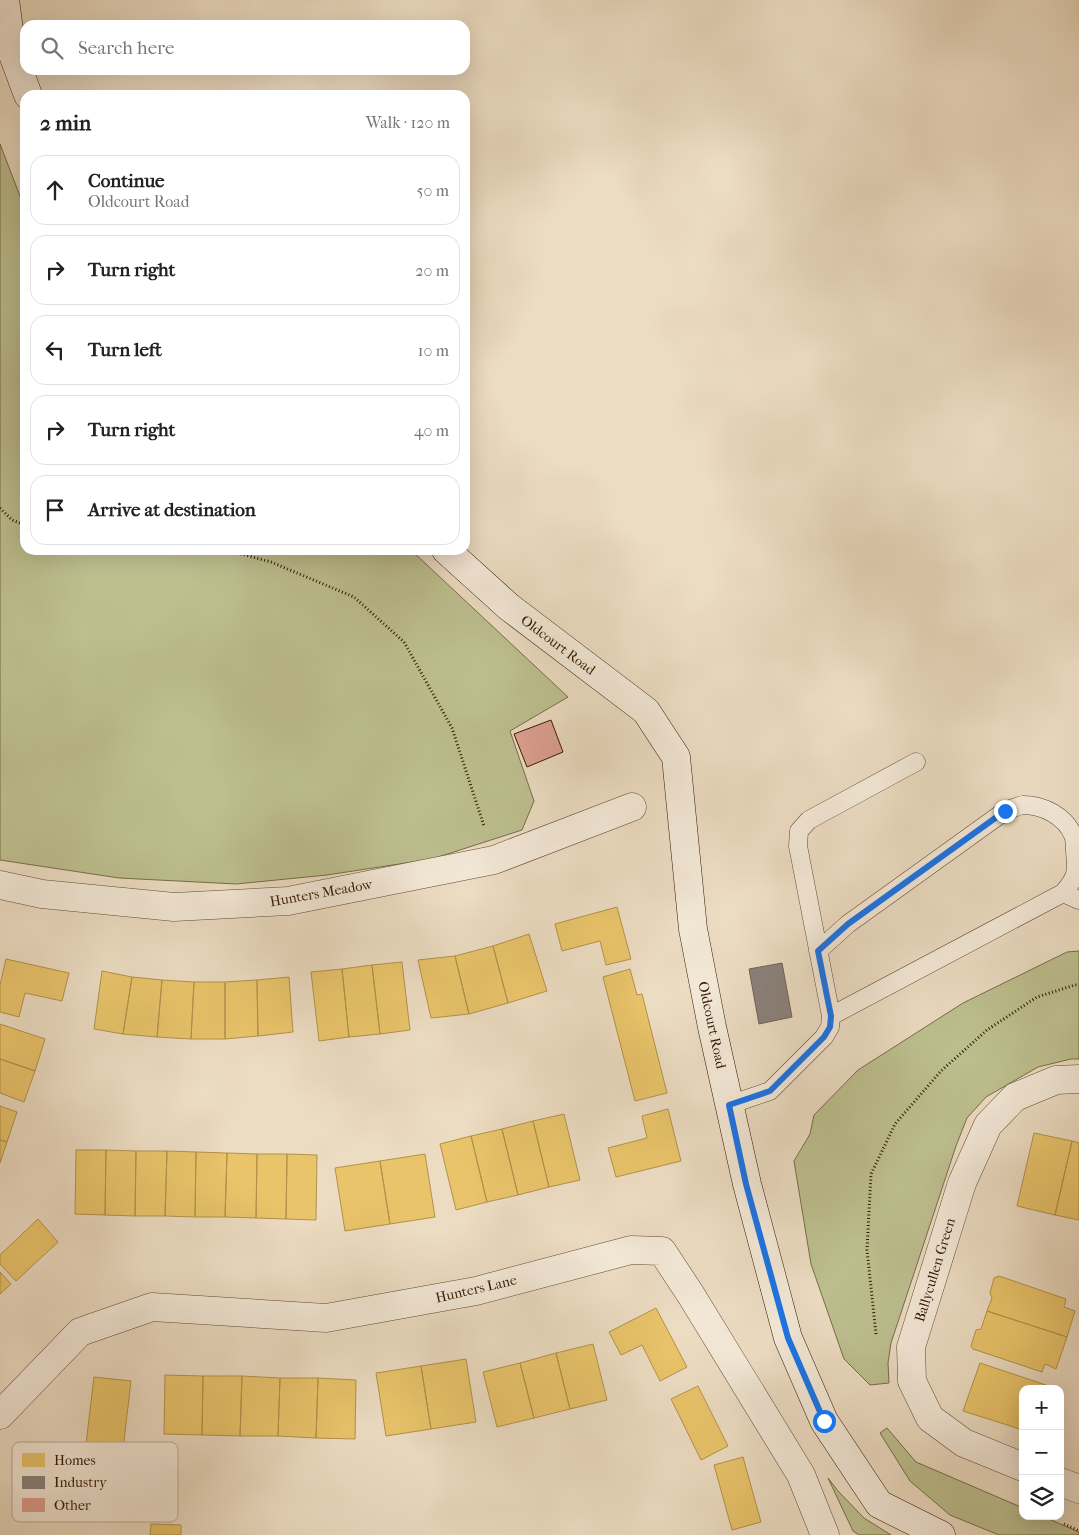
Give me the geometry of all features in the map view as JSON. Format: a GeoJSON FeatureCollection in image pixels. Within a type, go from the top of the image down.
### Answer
{"type":"FeatureCollection","features":[{"type":"Feature","properties":{"kind":"street"},"geometry":{"type":"LineString","coordinates":[[5,0],[12,52],[20,74]]}},
{"type":"Feature","properties":{"kind":"street"},"geometry":{"type":"LineString","coordinates":[[21,75],[26,90]]}},
{"type":"Feature","properties":{"kind":"street","name":"Oldcourt Road"},"geometry":{"type":"LineString","coordinates":[[452,555],[509,607],[646,711],[676,757],[693,929],[746,1184],[788,1338],[824,1421],[879,1504],[941,1535]]}},
{"type":"Feature","properties":{"kind":"street","name":"Hunters Meadow"},"geometry":{"type":"LineString","coordinates":[[0,885],[42,894],[174,907],[288,901],[494,860],[632,807]]}},
{"type":"Feature","properties":{"kind":"street","name":"Ballycullen Green"},"geometry":{"type":"LineString","coordinates":[[1019,1465],[964,1444],[930,1418],[912,1381],[911,1347],[962,1183],[988,1125],[1015,1097],[1056,1080],[1079,1078]]}},
{"type":"Feature","properties":{"kind":"street","name":"Hunters Lane"},"geometry":{"type":"LineString","coordinates":[[0,1415],[80,1332],[152,1307],[326,1318],[476,1291],[631,1250],[662,1251],[801,1475],[825,1535]]}},
{"type":"Feature","properties":{"kind":"street"},"geometry":{"type":"LineString","coordinates":[[1064,1483],[1079,1489]]}},
{"type":"Feature","properties":{"kind":"lane"},"geometry":{"type":"LineString","coordinates":[[729,1105],[770,1091],[824,1037],[830,1027],[831,1016],[798,846],[799,831],[809,820],[916,762]]}},
{"type":"Feature","properties":{"kind":"lane"},"geometry":{"type":"LineString","coordinates":[[818,951],[848,924],[1005,811],[1021,805],[1038,806],[1054,813],[1066,823],[1074,836],[1077,866],[1071,896],[831,1016]]}},
{"type":"Feature","properties":{"kind":"path"},"geometry":{"type":"LineString","coordinates":[[0,508],[12,520],[20,523]]}},
{"type":"Feature","properties":{"kind":"path"},"geometry":{"type":"LineString","coordinates":[[245,555],[271,562],[354,597],[404,642],[452,728],[485,829]]}},
{"type":"Feature","properties":{"kind":"green space"},"geometry":{"type":"Polygon","coordinates":[[[0,144],[20,196],[20,555],[416,555],[568,697],[510,731],[534,801],[522,830],[432,859],[327,875],[236,884],[119,878],[0,860],[0,144]]]}},
{"type":"Feature","properties":{"kind":"green space"},"geometry":{"type":"Polygon","coordinates":[[[1079,951],[1079,1059],[1071,1059],[1038,1067],[986,1097],[967,1118],[891,1343],[888,1363],[889,1383],[870,1385],[844,1359],[811,1264],[794,1161],[810,1134],[814,1115],[858,1070],[963,1003],[1067,952],[1079,951]]]}},
{"type":"Feature","properties":{"kind":"green space"},"geometry":{"type":"Polygon","coordinates":[[[887,1428],[916,1462],[1019,1506],[1019,1520],[1051,1520],[1079,1532],[1079,1535],[999,1535],[950,1515],[910,1481],[880,1433],[887,1428]]]}},
{"type":"Feature","properties":{"kind":"green space"},"geometry":{"type":"Polygon","coordinates":[[[828,1478],[864,1518],[891,1535],[859,1535],[853,1531],[828,1478]]]}},
{"type":"Feature","properties":{"kind":"building: Homes"},"geometry":{"type":"Polygon","coordinates":[[[617,907],[631,959],[606,965],[600,941],[562,951],[555,924],[617,907]]]}},
{"type":"Feature","properties":{"kind":"building: Homes"},"geometry":{"type":"Polygon","coordinates":[[[529,934],[547,991],[508,1003],[493,946],[529,934]]]}},
{"type":"Feature","properties":{"kind":"building: Homes"},"geometry":{"type":"Polygon","coordinates":[[[493,946],[508,1003],[469,1014],[455,956],[493,946]]]}},
{"type":"Feature","properties":{"kind":"building: Homes"},"geometry":{"type":"Polygon","coordinates":[[[455,956],[469,1014],[431,1018],[418,960],[455,956]]]}},
{"type":"Feature","properties":{"kind":"building: Homes"},"geometry":{"type":"Polygon","coordinates":[[[6,959],[69,973],[62,1001],[25,993],[19,1017],[0,1012],[0,985],[6,959]]]}},
{"type":"Feature","properties":{"kind":"building: Homes"},"geometry":{"type":"Polygon","coordinates":[[[402,962],[410,1030],[380,1034],[372,965],[402,962]]]}},
{"type":"Feature","properties":{"kind":"building: Homes"},"geometry":{"type":"Polygon","coordinates":[[[372,965],[380,1034],[349,1037],[342,969],[372,965]]]}},
{"type":"Feature","properties":{"kind":"building: Homes"},"geometry":{"type":"Polygon","coordinates":[[[342,969],[349,1037],[319,1041],[311,972],[342,969]]]}},
{"type":"Feature","properties":{"kind":"building: Homes"},"geometry":{"type":"Polygon","coordinates":[[[630,969],[637,995],[642,994],[667,1093],[635,1101],[603,977],[630,969]]]}},
{"type":"Feature","properties":{"kind":"building: Homes"},"geometry":{"type":"Polygon","coordinates":[[[102,971],[132,977],[123,1034],[94,1029],[102,971]]]}},
{"type":"Feature","properties":{"kind":"building: Homes"},"geometry":{"type":"Polygon","coordinates":[[[132,977],[162,980],[157,1037],[123,1034],[132,977]]]}},
{"type":"Feature","properties":{"kind":"building: Homes"},"geometry":{"type":"Polygon","coordinates":[[[289,977],[293,1032],[258,1036],[257,980],[289,977]]]}},
{"type":"Feature","properties":{"kind":"building: Homes"},"geometry":{"type":"Polygon","coordinates":[[[162,980],[194,982],[191,1039],[157,1037],[162,980]]]}},
{"type":"Feature","properties":{"kind":"building: Homes"},"geometry":{"type":"Polygon","coordinates":[[[257,980],[258,1036],[225,1039],[225,982],[257,980]]]}},
{"type":"Feature","properties":{"kind":"building: Homes"},"geometry":{"type":"Polygon","coordinates":[[[194,982],[225,982],[225,1039],[191,1039],[194,982]]]}},
{"type":"Feature","properties":{"kind":"building: Homes"},"geometry":{"type":"Polygon","coordinates":[[[0,1024],[45,1039],[35,1071],[0,1059],[0,1024]]]}},
{"type":"Feature","properties":{"kind":"building: Homes"},"geometry":{"type":"Polygon","coordinates":[[[0,1059],[35,1071],[24,1102],[0,1093],[0,1059]]]}},
{"type":"Feature","properties":{"kind":"building: Homes"},"geometry":{"type":"Polygon","coordinates":[[[0,1106],[17,1112],[7,1142],[0,1140],[0,1106]]]}},
{"type":"Feature","properties":{"kind":"building: Homes"},"geometry":{"type":"Polygon","coordinates":[[[668,1109],[681,1161],[616,1177],[608,1148],[647,1138],[642,1116],[668,1109]]]}},
{"type":"Feature","properties":{"kind":"building: Homes"},"geometry":{"type":"Polygon","coordinates":[[[564,1114],[580,1180],[549,1187],[533,1121],[564,1114]]]}},
{"type":"Feature","properties":{"kind":"building: Homes"},"geometry":{"type":"Polygon","coordinates":[[[533,1121],[549,1187],[518,1195],[502,1129],[533,1121]]]}},
{"type":"Feature","properties":{"kind":"building: Homes"},"geometry":{"type":"Polygon","coordinates":[[[502,1129],[518,1195],[487,1202],[471,1136],[502,1129]]]}},
{"type":"Feature","properties":{"kind":"building: Homes"},"geometry":{"type":"Polygon","coordinates":[[[1034,1133],[1072,1141],[1055,1215],[1017,1206],[1034,1133]]]}},
{"type":"Feature","properties":{"kind":"building: Homes"},"geometry":{"type":"Polygon","coordinates":[[[471,1136],[487,1202],[456,1210],[440,1144],[471,1136]]]}},
{"type":"Feature","properties":{"kind":"building: Homes"},"geometry":{"type":"Polygon","coordinates":[[[0,1140],[7,1142],[0,1163],[0,1140]]]}},
{"type":"Feature","properties":{"kind":"building: Homes"},"geometry":{"type":"Polygon","coordinates":[[[1072,1141],[1079,1143],[1079,1220],[1055,1215],[1072,1141]]]}},
{"type":"Feature","properties":{"kind":"building: Homes"},"geometry":{"type":"Polygon","coordinates":[[[76,1150],[106,1150],[105,1215],[75,1214],[76,1150]]]}},
{"type":"Feature","properties":{"kind":"building: Homes"},"geometry":{"type":"Polygon","coordinates":[[[106,1150],[136,1151],[135,1216],[105,1215],[106,1150]]]}},
{"type":"Feature","properties":{"kind":"building: Homes"},"geometry":{"type":"Polygon","coordinates":[[[136,1151],[167,1151],[165,1216],[135,1216],[136,1151]]]}},
{"type":"Feature","properties":{"kind":"building: Homes"},"geometry":{"type":"Polygon","coordinates":[[[167,1151],[196,1152],[195,1217],[165,1216],[167,1151]]]}},
{"type":"Feature","properties":{"kind":"building: Homes"},"geometry":{"type":"Polygon","coordinates":[[[196,1152],[227,1153],[225,1217],[195,1217],[196,1152]]]}},
{"type":"Feature","properties":{"kind":"building: Homes"},"geometry":{"type":"Polygon","coordinates":[[[227,1153],[257,1154],[256,1218],[225,1217],[227,1153]]]}},
{"type":"Feature","properties":{"kind":"building: Homes"},"geometry":{"type":"Polygon","coordinates":[[[257,1154],[287,1154],[286,1219],[256,1218],[257,1154]]]}},
{"type":"Feature","properties":{"kind":"building: Homes"},"geometry":{"type":"Polygon","coordinates":[[[287,1154],[317,1155],[316,1220],[286,1219],[287,1154]]]}},
{"type":"Feature","properties":{"kind":"building: Homes"},"geometry":{"type":"Polygon","coordinates":[[[425,1154],[435,1217],[390,1224],[380,1161],[425,1154]]]}},
{"type":"Feature","properties":{"kind":"building: Homes"},"geometry":{"type":"Polygon","coordinates":[[[380,1161],[390,1224],[345,1231],[335,1168],[380,1161]]]}},
{"type":"Feature","properties":{"kind":"building: Homes"},"geometry":{"type":"Polygon","coordinates":[[[38,1219],[58,1242],[16,1281],[0,1264],[0,1255],[38,1219]]]}},
{"type":"Feature","properties":{"kind":"building: Homes"},"geometry":{"type":"Polygon","coordinates":[[[0,1272],[11,1284],[0,1294],[0,1272]]]}},
{"type":"Feature","properties":{"kind":"building: Homes"},"geometry":{"type":"Polygon","coordinates":[[[999,1276],[1066,1299],[1064,1307],[1075,1311],[1067,1337],[987,1311],[992,1298],[990,1293],[994,1278],[999,1276]]]}},
{"type":"Feature","properties":{"kind":"building: Homes"},"geometry":{"type":"Polygon","coordinates":[[[656,1308],[687,1367],[660,1381],[642,1345],[621,1355],[609,1332],[656,1308]]]}},
{"type":"Feature","properties":{"kind":"building: Homes"},"geometry":{"type":"Polygon","coordinates":[[[987,1311],[1067,1337],[1056,1369],[1045,1364],[1042,1372],[973,1349],[971,1346],[976,1330],[981,1329],[987,1311]]]}},
{"type":"Feature","properties":{"kind":"building: Homes"},"geometry":{"type":"Polygon","coordinates":[[[593,1344],[607,1400],[570,1409],[556,1353],[593,1344]]]}},
{"type":"Feature","properties":{"kind":"building: Homes"},"geometry":{"type":"Polygon","coordinates":[[[556,1353],[570,1409],[534,1418],[520,1363],[556,1353]]]}},
{"type":"Feature","properties":{"kind":"building: Homes"},"geometry":{"type":"Polygon","coordinates":[[[466,1359],[476,1422],[431,1429],[421,1366],[466,1359]]]}},
{"type":"Feature","properties":{"kind":"building: Homes"},"geometry":{"type":"Polygon","coordinates":[[[520,1363],[534,1418],[497,1427],[483,1372],[520,1363]]]}},
{"type":"Feature","properties":{"kind":"building: Homes"},"geometry":{"type":"Polygon","coordinates":[[[980,1363],[1046,1385],[1019,1385],[1019,1429],[963,1411],[980,1363]]]}},
{"type":"Feature","properties":{"kind":"building: Homes"},"geometry":{"type":"Polygon","coordinates":[[[421,1366],[431,1429],[386,1436],[376,1373],[421,1366]]]}},
{"type":"Feature","properties":{"kind":"building: Homes"},"geometry":{"type":"Polygon","coordinates":[[[165,1375],[203,1376],[202,1435],[164,1434],[165,1375]]]}},
{"type":"Feature","properties":{"kind":"building: Homes"},"geometry":{"type":"Polygon","coordinates":[[[203,1376],[242,1376],[240,1436],[202,1435],[203,1376]]]}},
{"type":"Feature","properties":{"kind":"building: Homes"},"geometry":{"type":"Polygon","coordinates":[[[242,1376],[280,1378],[278,1436],[240,1436],[242,1376]]]}},
{"type":"Feature","properties":{"kind":"building: Homes"},"geometry":{"type":"Polygon","coordinates":[[[94,1377],[131,1381],[124,1442],[86,1442],[94,1377]]]}},
{"type":"Feature","properties":{"kind":"building: Homes"},"geometry":{"type":"Polygon","coordinates":[[[280,1378],[318,1378],[316,1438],[278,1436],[280,1378]]]}},
{"type":"Feature","properties":{"kind":"building: Homes"},"geometry":{"type":"Polygon","coordinates":[[[318,1378],[356,1380],[355,1439],[316,1438],[318,1378]]]}},
{"type":"Feature","properties":{"kind":"building: Homes"},"geometry":{"type":"Polygon","coordinates":[[[698,1386],[728,1446],[701,1460],[671,1399],[698,1386]]]}},
{"type":"Feature","properties":{"kind":"building: Homes"},"geometry":{"type":"Polygon","coordinates":[[[743,1457],[761,1522],[732,1530],[714,1465],[743,1457]]]}},
{"type":"Feature","properties":{"kind":"building: Homes"},"geometry":{"type":"Polygon","coordinates":[[[151,1524],[181,1525],[181,1535],[150,1535],[151,1524]]]}},
{"type":"Feature","properties":{"kind":"building: Industry"},"geometry":{"type":"Polygon","coordinates":[[[782,963],[792,1017],[759,1024],[749,969],[782,963]]]}},
{"type":"Feature","properties":{"kind":"building: Other"},"geometry":{"type":"Polygon","coordinates":[[[551,720],[563,752],[527,767],[514,734],[551,720]]]}},
{"type":"Feature","properties":{"kind":"route"},"geometry":{"type":"LineString","coordinates":[[824,1421],[788,1338],[746,1184],[729,1105],[770,1091],[824,1037],[830,1027],[831,1016],[818,951],[848,924],[1005,811]]}}]}
